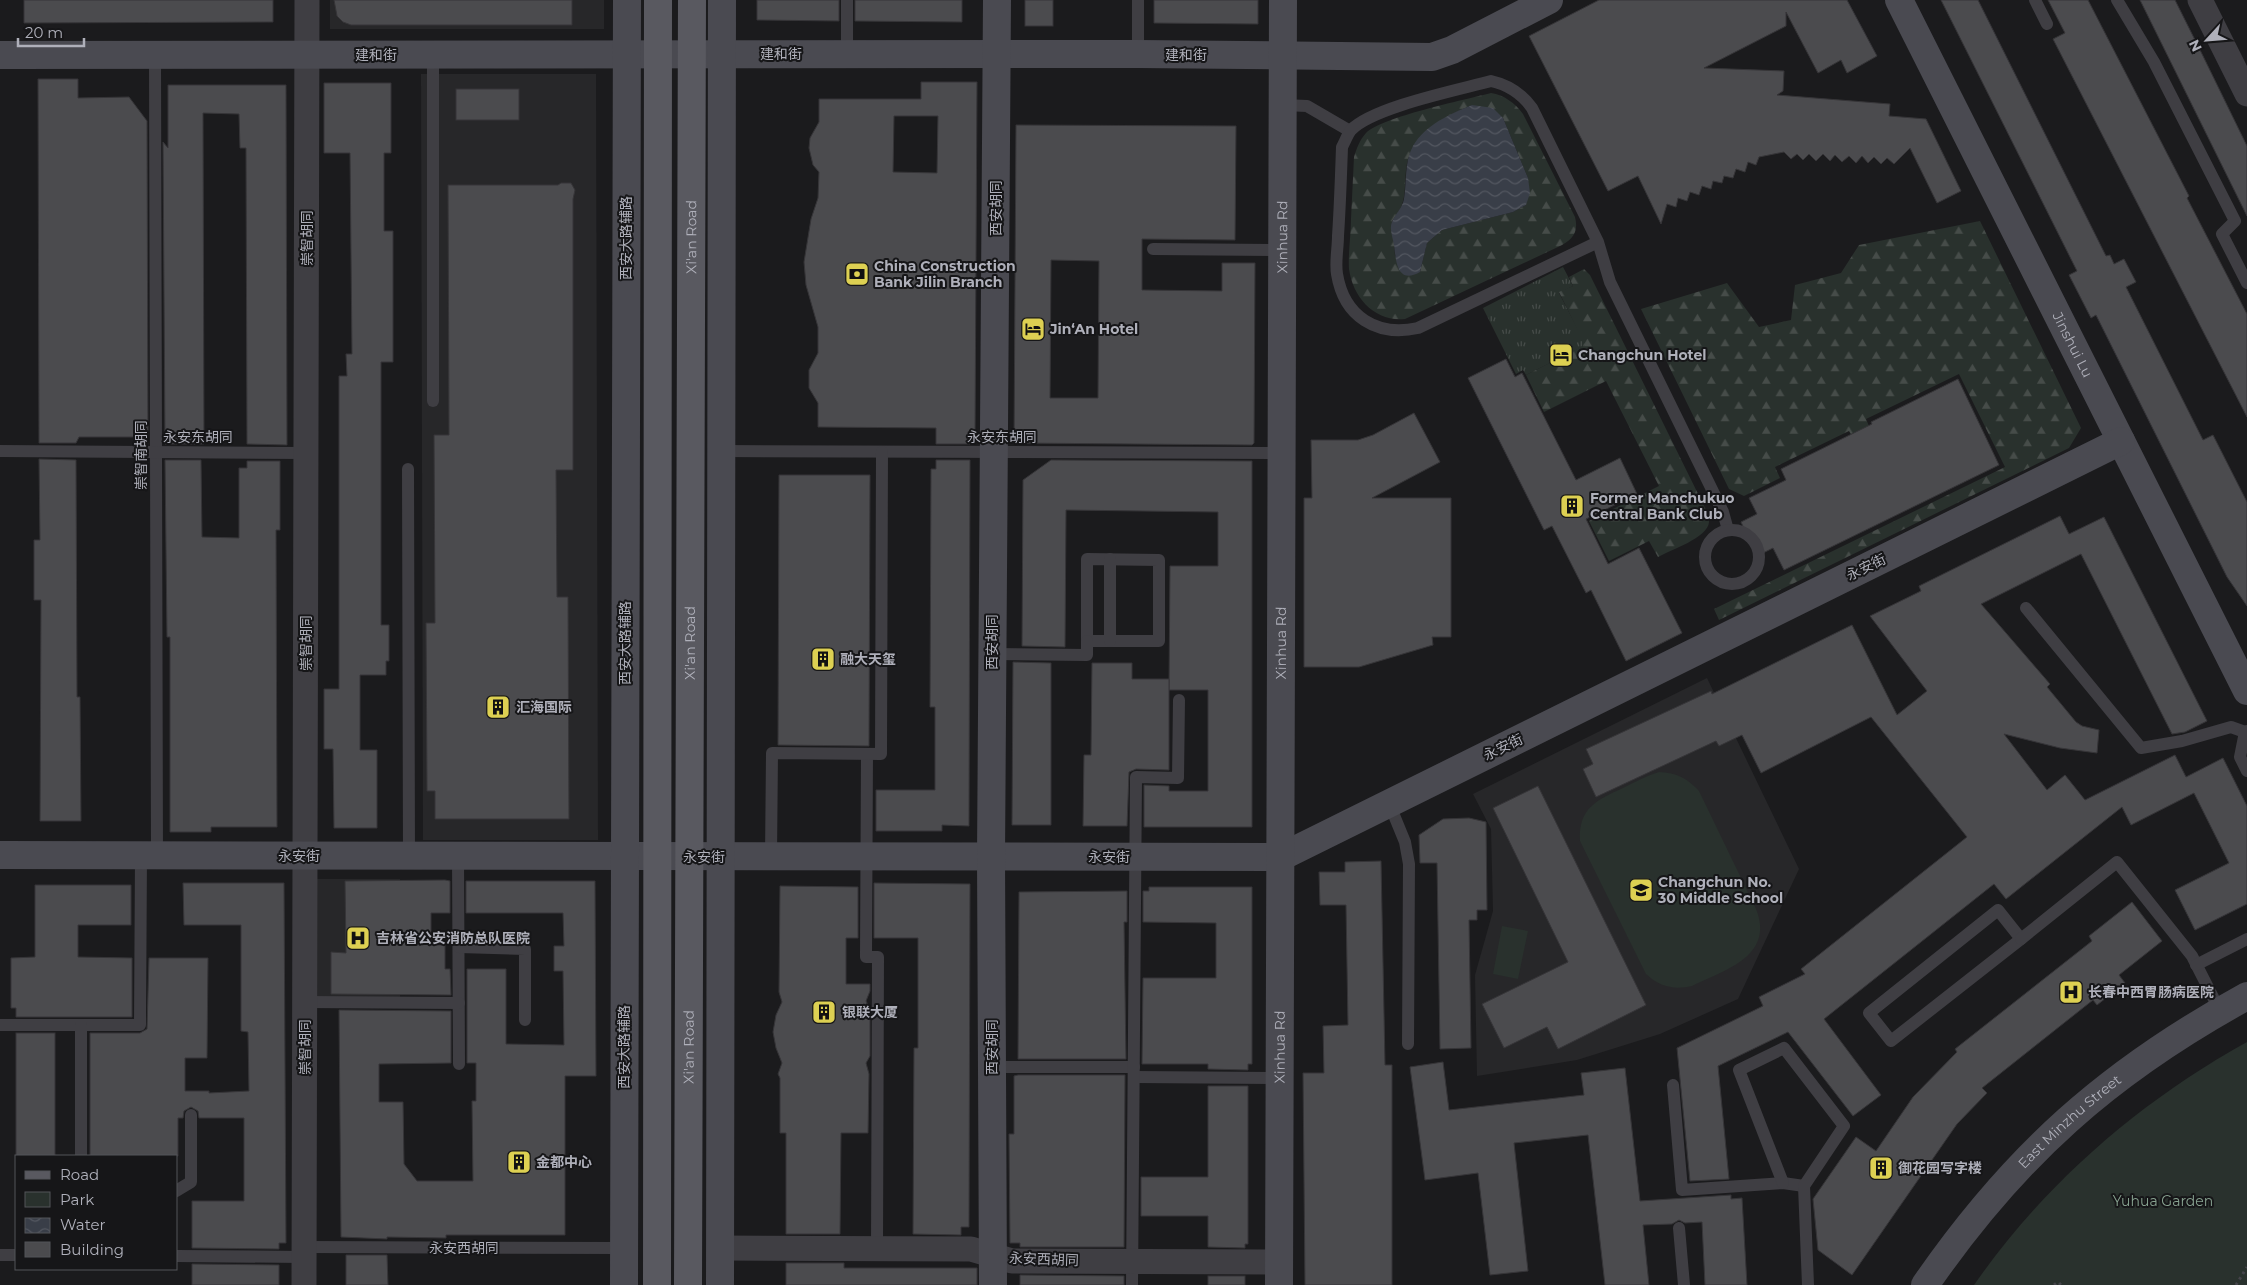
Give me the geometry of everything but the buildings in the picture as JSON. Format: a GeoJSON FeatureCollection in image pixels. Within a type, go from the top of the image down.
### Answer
{"type":"FeatureCollection","features":[{"type":"Feature","properties":{"kind":"main road"},"geometry":{"type":"LineString","coordinates":[[657,1285],[658,0]]}},
{"type":"Feature","properties":{"kind":"main road","name":"Xi'an Road"},"geometry":{"type":"LineString","coordinates":[[688,1285],[692,0]]}},
{"type":"Feature","properties":{"kind":"street","name":"崇智胡同"},"geometry":{"type":"LineString","coordinates":[[304,1285],[307,0]]}},
{"type":"Feature","properties":{"kind":"street","name":"西安大路辅路"},"geometry":{"type":"LineString","coordinates":[[624,1285],[627,0]]}},
{"type":"Feature","properties":{"kind":"street"},"geometry":{"type":"LineString","coordinates":[[720,1285],[722,0]]}},
{"type":"Feature","properties":{"kind":"street","name":"西安胡同"},"geometry":{"type":"LineString","coordinates":[[992,1285],[991,857],[997,0]]}},
{"type":"Feature","properties":{"kind":"street","name":"Xinhua Rd"},"geometry":{"type":"LineString","coordinates":[[1279,1274],[1283,0]]}},
{"type":"Feature","properties":{"kind":"street","name":"建和街"},"geometry":{"type":"LineString","coordinates":[[0,55],[1138,54],[1432,57],[1452,50],[1549,0]]}},
{"type":"Feature","properties":{"kind":"street","name":"Jinshui Lu"},"geometry":{"type":"LineString","coordinates":[[1899,0],[2247,691]]}},
{"type":"Feature","properties":{"kind":"street"},"geometry":{"type":"LineString","coordinates":[[2200,0],[2247,94]]}},
{"type":"Feature","properties":{"kind":"street","name":"永安街"},"geometry":{"type":"LineString","coordinates":[[0,855],[1281,857],[2121,441]]}},
{"type":"Feature","properties":{"kind":"street","name":"East Minzhu Street"},"geometry":{"type":"LineString","coordinates":[[1925,1285],[1956,1240],[1990,1198],[2027,1157],[2066,1120],[2152,1052],[2247,996]]}},
{"type":"Feature","properties":{"kind":"street","name":"永安西胡同"},"geometry":{"type":"LineString","coordinates":[[720,1248],[971,1249],[1012,1260],[1132,1273],[1279,1274]]}},
{"type":"Feature","properties":{"kind":"lane"},"geometry":{"type":"LineString","coordinates":[[846,54],[847,0]]}},
{"type":"Feature","properties":{"kind":"lane"},"geometry":{"type":"LineString","coordinates":[[1138,0],[1138,54]]}},
{"type":"Feature","properties":{"kind":"lane"},"geometry":{"type":"LineString","coordinates":[[2035,0],[2047,24]]}},
{"type":"Feature","properties":{"kind":"lane"},"geometry":{"type":"LineString","coordinates":[[2117,0],[2154,62],[2235,221],[2222,234],[2242,260],[2247,283]]}},
{"type":"Feature","properties":{"kind":"lane"},"geometry":{"type":"LineString","coordinates":[[432,402],[433,54]]}},
{"type":"Feature","properties":{"kind":"lane","name":"崇智南胡同"},"geometry":{"type":"LineString","coordinates":[[82,1025],[140,1025],[149,855],[156,452],[155,55]]}},
{"type":"Feature","properties":{"kind":"lane"},"geometry":{"type":"LineString","coordinates":[[1598,242],[1418,328],[1405,331],[1387,330],[1371,326],[1356,314],[1344,296],[1337,274],[1342,147],[1350,131],[1379,112],[1491,81],[1503,84],[1524,97],[1532,108],[1598,242],[1610,282],[1724,512],[1728,530]]}},
{"type":"Feature","properties":{"kind":"lane"},"geometry":{"type":"LineString","coordinates":[[1284,105],[1307,106],[1350,131]]}},
{"type":"Feature","properties":{"kind":"lane"},"geometry":{"type":"LineString","coordinates":[[1153,250],[1283,250]]}},
{"type":"Feature","properties":{"kind":"lane","name":"永安东胡同"},"geometry":{"type":"LineString","coordinates":[[0,451],[306,453]]}},
{"type":"Feature","properties":{"kind":"lane","name":"永安东胡同"},"geometry":{"type":"LineString","coordinates":[[721,452],[1282,453]]}},
{"type":"Feature","properties":{"kind":"lane"},"geometry":{"type":"LineString","coordinates":[[771,857],[772,753],[881,754],[882,452]]}},
{"type":"Feature","properties":{"kind":"lane"},"geometry":{"type":"LineString","coordinates":[[408,469],[409,856]]}},
{"type":"Feature","properties":{"kind":"lane"},"geometry":{"type":"LineString","coordinates":[[1728,530],[1747,534],[1758,549],[1757,567],[1746,581],[1737,584],[1720,582],[1712,577],[1707,570],[1704,560],[1705,549],[1710,540],[1718,533],[1728,530]]}},
{"type":"Feature","properties":{"kind":"lane"},"geometry":{"type":"LineString","coordinates":[[992,654],[1087,654],[1087,641],[1087,559],[1159,560],[1159,641],[1087,641]]}},
{"type":"Feature","properties":{"kind":"lane"},"geometry":{"type":"LineString","coordinates":[[1110,559],[1110,641]]}},
{"type":"Feature","properties":{"kind":"lane"},"geometry":{"type":"LineString","coordinates":[[2026,608],[2141,748],[2182,741],[2231,727],[2246,731],[2240,757],[2247,771]]}},
{"type":"Feature","properties":{"kind":"lane"},"geometry":{"type":"LineString","coordinates":[[1132,1273],[1136,778],[1178,778],[1179,700]]}},
{"type":"Feature","properties":{"kind":"lane"},"geometry":{"type":"LineString","coordinates":[[867,754],[866,957],[878,957],[877,1248]]}},
{"type":"Feature","properties":{"kind":"lane"},"geometry":{"type":"LineString","coordinates":[[1389,803],[1405,842],[1409,864],[1408,1044]]}},
{"type":"Feature","properties":{"kind":"lane"},"geometry":{"type":"LineString","coordinates":[[458,856],[459,1064]]}},
{"type":"Feature","properties":{"kind":"lane"},"geometry":{"type":"LineString","coordinates":[[2021,939],[1998,910],[1868,1013],[1892,1042],[2021,939],[2117,862],[2192,956],[2220,1011]]}},
{"type":"Feature","properties":{"kind":"lane"},"geometry":{"type":"LineString","coordinates":[[2196,965],[2247,939]]}},
{"type":"Feature","properties":{"kind":"lane"},"geometry":{"type":"LineString","coordinates":[[458,947],[525,949],[525,1020]]}},
{"type":"Feature","properties":{"kind":"lane"},"geometry":{"type":"LineString","coordinates":[[305,1002],[459,1003]]}},
{"type":"Feature","properties":{"kind":"lane"},"geometry":{"type":"LineString","coordinates":[[0,1025],[82,1025],[81,1155]]}},
{"type":"Feature","properties":{"kind":"lane"},"geometry":{"type":"LineString","coordinates":[[1783,1182],[1739,1070],[1784,1048],[1844,1126],[1804,1186],[1808,1285]]}},
{"type":"Feature","properties":{"kind":"lane"},"geometry":{"type":"LineString","coordinates":[[992,1067],[1280,1078]]}},
{"type":"Feature","properties":{"kind":"lane"},"geometry":{"type":"LineString","coordinates":[[1673,1085],[1682,1190],[1783,1182],[1804,1186]]}},
{"type":"Feature","properties":{"kind":"lane"},"geometry":{"type":"LineString","coordinates":[[178,1190],[191,1182],[191,1115]]}},
{"type":"Feature","properties":{"kind":"lane"},"geometry":{"type":"LineString","coordinates":[[1679,1228],[1684,1285]]}},
{"type":"Feature","properties":{"kind":"lane","name":"永安西胡同"},"geometry":{"type":"LineString","coordinates":[[178,1256],[304,1252],[624,1248]]}},
{"type":"Feature","properties":{"kind":"lane"},"geometry":{"type":"LineString","coordinates":[[0,1255],[15,1255]]}},
{"type":"Feature","properties":{"kind":"path"},"geometry":{"type":"LineString","coordinates":[[2236,1285],[2247,1267]]}},
{"type":"Feature","properties":{"kind":"path"},"geometry":{"type":"LineString","coordinates":[[2242,1276],[2247,1280]]}},
{"type":"Feature","properties":{"kind":"path"},"geometry":{"type":"LineString","coordinates":[[2054,1285],[2058,1282],[2061,1285]]}},
{"type":"Feature","properties":{"kind":"shaded area"},"geometry":{"type":"Polygon","coordinates":[[[330,0],[604,0],[604,29],[330,29],[330,0]]]}},
{"type":"Feature","properties":{"kind":"shaded area"},"geometry":{"type":"Polygon","coordinates":[[[421,74],[596,74],[598,840],[423,840],[421,74]]]}},
{"type":"Feature","properties":{"kind":"shaded area","name":"Changchun No. 30 Middle School"},"geometry":{"type":"Polygon","coordinates":[[[1707,678],[1799,869],[1738,999],[1660,1034],[1577,1060],[1477,1076],[1475,975],[1493,911],[1491,829],[1473,794],[1707,678]]]}},
{"type":"Feature","properties":{"kind":"shaded area","name":"吉林省公安消防总队医院"},"geometry":{"type":"Polygon","coordinates":[[[316,879],[400,879],[400,997],[316,997],[316,879]]]}},
{"type":"Feature","properties":{"kind":"green space"},"geometry":{"type":"Polygon","coordinates":[[[1491,93],[1513,103],[1523,114],[1575,217],[1575,232],[1571,239],[1558,247],[1405,319],[1384,317],[1367,306],[1361,298],[1351,280],[1349,269],[1354,157],[1358,145],[1366,133],[1388,121],[1491,93]],[[1472,105],[1439,122],[1421,137],[1409,157],[1402,203],[1392,221],[1395,256],[1420,272],[1427,243],[1442,230],[1513,212],[1526,205],[1528,178],[1503,118],[1472,105]]]}},
{"type":"Feature","properties":{"kind":"green space"},"geometry":{"type":"Polygon","coordinates":[[[1980,221],[2081,428],[2069,448],[1719,620],[1714,609],[2005,467],[1959,374],[1866,419],[1872,433],[1855,441],[1849,431],[1775,467],[1780,478],[1744,496],[1729,489],[1641,309],[1727,283],[1759,327],[1791,320],[1795,285],[1841,273],[1859,245],[1980,221]]]}},
{"type":"Feature","properties":{"kind":"green space"},"geometry":{"type":"Polygon","coordinates":[[[1563,267],[1573,286],[1559,293],[1586,345],[1526,375],[1523,370],[1516,374],[1483,308],[1563,267]]]}},
{"type":"Feature","properties":{"kind":"green space"},"geometry":{"type":"Polygon","coordinates":[[[1584,269],[1590,275],[1706,510],[1709,522],[1707,528],[1702,533],[1688,543],[1658,557],[1649,541],[1609,561],[1589,521],[1659,486],[1606,381],[1544,412],[1526,375],[1585,345],[1559,292],[1573,286],[1569,277],[1584,269]]]}},
{"type":"Feature","properties":{"kind":"green space"},"geometry":{"type":"Polygon","coordinates":[[[1659,772],[1681,777],[1699,791],[1756,909],[1760,925],[1759,939],[1753,950],[1744,959],[1719,974],[1692,986],[1685,987],[1662,985],[1646,974],[1580,841],[1582,820],[1597,801],[1659,772]]]}},
{"type":"Feature","properties":{"kind":"green space"},"geometry":{"type":"Polygon","coordinates":[[[1502,926],[1528,931],[1518,979],[1493,974],[1502,926]]]}},
{"type":"Feature","properties":{"kind":"green space","name":"Yuhua Garden"},"geometry":{"type":"Polygon","coordinates":[[[2247,1042],[2247,1285],[1974,1285],[2031,1212],[2097,1148],[2132,1118],[2169,1091],[2207,1065],[2247,1042]]]}},
{"type":"Feature","properties":{"kind":"water"},"geometry":{"type":"Polygon","coordinates":[[[1472,105],[1493,108],[1503,118],[1528,178],[1530,193],[1526,205],[1513,212],[1442,230],[1427,243],[1420,272],[1407,276],[1402,273],[1397,264],[1391,225],[1404,199],[1410,152],[1418,139],[1431,126],[1447,116],[1472,105]]]}},
{"type":"Feature","properties":{"kind":"place","name":"China Construction Bank Jilin Branch"},"geometry":{"type":"Point","coordinates":[857,274]}},
{"type":"Feature","properties":{"kind":"place","name":"Jin‘An Hotel"},"geometry":{"type":"Point","coordinates":[1033,329]}},
{"type":"Feature","properties":{"kind":"place","name":"Changchun Hotel"},"geometry":{"type":"Point","coordinates":[1561,355]}},
{"type":"Feature","properties":{"kind":"place","name":"Former Manchukuo Central Bank Club"},"geometry":{"type":"Point","coordinates":[1572,506]}},
{"type":"Feature","properties":{"kind":"place","name":"融大天玺"},"geometry":{"type":"Point","coordinates":[823,659]}},
{"type":"Feature","properties":{"kind":"place","name":"汇海国际"},"geometry":{"type":"Point","coordinates":[498,707]}},
{"type":"Feature","properties":{"kind":"place","name":"Changchun No. 30 Middle School"},"geometry":{"type":"Point","coordinates":[1641,890]}},
{"type":"Feature","properties":{"kind":"place","name":"吉林省公安消防总队医院"},"geometry":{"type":"Point","coordinates":[358,938]}},
{"type":"Feature","properties":{"kind":"place","name":"长春中西胃肠病医院"},"geometry":{"type":"Point","coordinates":[2071,992]}},
{"type":"Feature","properties":{"kind":"place","name":"银联大厦"},"geometry":{"type":"Point","coordinates":[824,1012]}},
{"type":"Feature","properties":{"kind":"place","name":"金都中心"},"geometry":{"type":"Point","coordinates":[519,1162]}},
{"type":"Feature","properties":{"kind":"place","name":"御花园写字楼"},"geometry":{"type":"Point","coordinates":[1881,1168]}}]}
